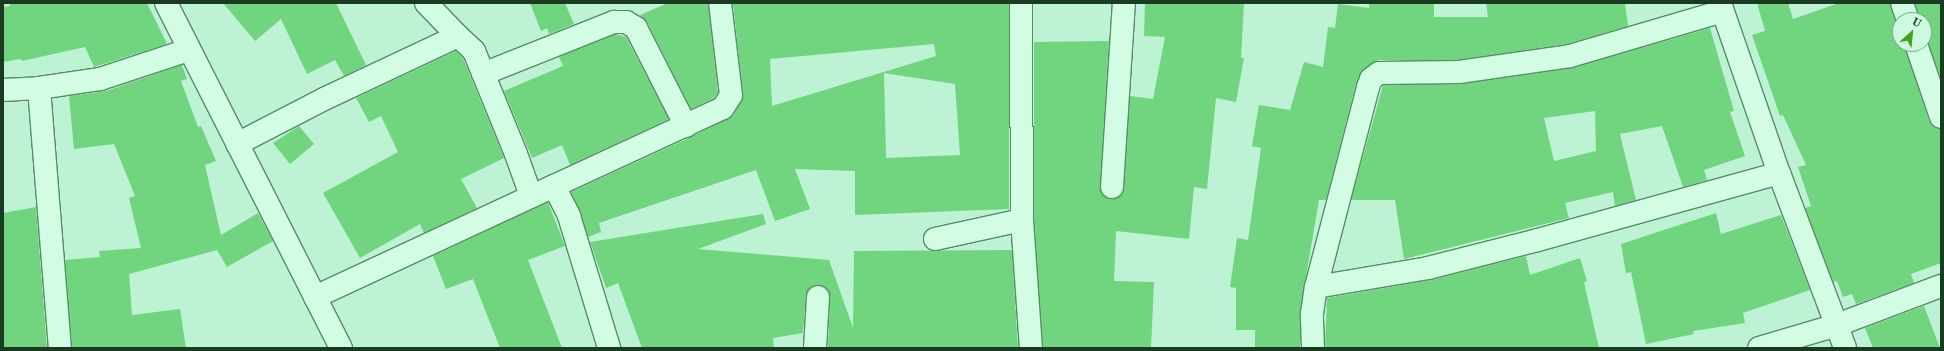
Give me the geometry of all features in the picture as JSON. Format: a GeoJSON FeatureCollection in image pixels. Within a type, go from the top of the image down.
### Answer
{"type":"FeatureCollection","features":[{"type":"Feature","properties":{"kind":"street"},"geometry":{"type":"LineString","coordinates":[[166,3],[188,50],[341,348]]}},
{"type":"Feature","properties":{"kind":"street"},"geometry":{"type":"LineString","coordinates":[[426,3],[474,51],[531,196]]}},
{"type":"Feature","properties":{"kind":"street"},"geometry":{"type":"LineString","coordinates":[[314,297],[723,108],[731,95],[720,3]]}},
{"type":"Feature","properties":{"kind":"street"},"geometry":{"type":"LineString","coordinates":[[1022,3],[1022,220],[1031,348]]}},
{"type":"Feature","properties":{"kind":"street"},"geometry":{"type":"LineString","coordinates":[[1112,187],[1124,3]]}},
{"type":"Feature","properties":{"kind":"street"},"geometry":{"type":"LineString","coordinates":[[1313,348],[1312,314],[1316,287],[1371,79],[1379,73],[1459,72],[1570,56],[1722,7],[1779,173],[1845,348]]}},
{"type":"Feature","properties":{"kind":"street"},"geometry":{"type":"LineString","coordinates":[[483,74],[614,22],[626,22],[636,28],[686,126]]}},
{"type":"Feature","properties":{"kind":"street"},"geometry":{"type":"LineString","coordinates":[[237,144],[324,99],[458,36]]}},
{"type":"Feature","properties":{"kind":"street"},"geometry":{"type":"LineString","coordinates":[[3,90],[39,88],[100,79],[188,50]]}},
{"type":"Feature","properties":{"kind":"street"},"geometry":{"type":"LineString","coordinates":[[1919,52],[1941,117]]}},
{"type":"Feature","properties":{"kind":"street"},"geometry":{"type":"LineString","coordinates":[[39,88],[60,348]]}},
{"type":"Feature","properties":{"kind":"street"},"geometry":{"type":"LineString","coordinates":[[1316,287],[1428,268],[1538,240],[1779,173]]}},
{"type":"Feature","properties":{"kind":"street"},"geometry":{"type":"LineString","coordinates":[[554,186],[570,216],[609,348]]}},
{"type":"Feature","properties":{"kind":"street"},"geometry":{"type":"LineString","coordinates":[[935,239],[1022,220]]}},
{"type":"Feature","properties":{"kind":"street"},"geometry":{"type":"LineString","coordinates":[[1759,348],[1837,325],[1941,286]]}},
{"type":"Feature","properties":{"kind":"street"},"geometry":{"type":"LineString","coordinates":[[815,348],[818,297]]}},
{"type":"Feature","properties":{"kind":"building"},"geometry":{"type":"Polygon","coordinates":[[[10,3],[147,3],[167,44],[94,67],[85,47],[22,61],[21,59],[3,62],[3,7],[10,6],[10,3]]]}},
{"type":"Feature","properties":{"kind":"building"},"geometry":{"type":"Polygon","coordinates":[[[223,3],[336,3],[366,65],[344,76],[335,60],[307,74],[281,19],[255,41],[223,3]]]}},
{"type":"Feature","properties":{"kind":"building"},"geometry":{"type":"Polygon","coordinates":[[[530,3],[565,3],[574,24],[549,34],[547,28],[541,31],[530,3]]]}},
{"type":"Feature","properties":{"kind":"building"},"geometry":{"type":"Polygon","coordinates":[[[668,3],[708,4],[718,92],[714,98],[691,109],[647,22],[640,15],[668,3]]]}},
{"type":"Feature","properties":{"kind":"building"},"geometry":{"type":"Polygon","coordinates":[[[1009,3],[1009,209],[855,215],[855,171],[795,169],[810,209],[775,221],[756,170],[599,223],[601,232],[588,237],[571,192],[691,137],[734,115],[743,94],[733,4],[1009,3]],[[934,44],[770,59],[772,106],[936,56],[934,44]],[[884,73],[886,158],[960,155],[955,84],[884,73]]]}},
{"type":"Feature","properties":{"kind":"building"},"geometry":{"type":"Polygon","coordinates":[[[1145,3],[1244,3],[1241,58],[1244,58],[1236,102],[1216,98],[1207,189],[1194,187],[1189,239],[1116,231],[1114,281],[1154,282],[1151,348],[1043,348],[1034,220],[1034,42],[1109,41],[1100,187],[1105,197],[1117,198],[1124,188],[1130,96],[1153,99],[1165,37],[1144,36],[1145,3]]]}},
{"type":"Feature","properties":{"kind":"building"},"geometry":{"type":"Polygon","coordinates":[[[1369,3],[1434,3],[1434,17],[1488,17],[1486,3],[1625,3],[1628,26],[1567,44],[1458,60],[1379,60],[1364,69],[1356,84],[1326,200],[1319,200],[1300,312],[1300,348],[1255,348],[1255,330],[1236,330],[1236,288],[1230,287],[1237,238],[1248,240],[1261,148],[1252,146],[1259,105],[1290,110],[1304,62],[1323,67],[1328,27],[1335,28],[1338,4],[1369,8],[1369,3]]]}},
{"type":"Feature","properties":{"kind":"building"},"geometry":{"type":"Polygon","coordinates":[[[1757,3],[1788,3],[1793,19],[1839,3],[1890,3],[1893,12],[1892,12],[1892,52],[1907,52],[1929,121],[1933,127],[1941,129],[1941,263],[1911,274],[1914,283],[1856,304],[1852,294],[1843,297],[1837,281],[1833,282],[1805,208],[1811,206],[1798,167],[1806,165],[1783,115],[1780,116],[1752,35],[1765,31],[1757,3]]]}},
{"type":"Feature","properties":{"kind":"building"},"geometry":{"type":"Polygon","coordinates":[[[1915,3],[1941,3],[1941,78],[1931,52],[1932,12],[1918,12],[1915,3]]]}},
{"type":"Feature","properties":{"kind":"building"},"geometry":{"type":"Polygon","coordinates":[[[1710,28],[1734,111],[1730,112],[1745,156],[1704,170],[1707,180],[1683,187],[1662,126],[1620,134],[1636,200],[1615,206],[1613,192],[1565,203],[1569,218],[1404,259],[1395,200],[1351,200],[1383,85],[1461,84],[1572,68],[1710,28]],[[1595,111],[1544,118],[1554,161],[1596,151],[1595,111]]]}},
{"type":"Feature","properties":{"kind":"building"},"geometry":{"type":"Polygon","coordinates":[[[616,34],[626,37],[669,119],[570,165],[562,145],[532,158],[504,91],[563,66],[559,57],[616,34]]]}},
{"type":"Feature","properties":{"kind":"building"},"geometry":{"type":"Polygon","coordinates":[[[456,51],[463,58],[504,158],[461,179],[477,208],[424,233],[420,224],[360,258],[323,193],[398,152],[381,116],[369,122],[356,98],[456,51]]]}},
{"type":"Feature","properties":{"kind":"building"},"geometry":{"type":"Polygon","coordinates":[[[182,65],[187,79],[181,81],[198,127],[201,126],[216,161],[205,165],[221,235],[258,213],[273,241],[227,267],[217,250],[129,274],[132,315],[180,309],[186,348],[72,348],[65,260],[100,257],[99,251],[141,248],[129,198],[135,196],[114,144],[74,149],[69,96],[106,91],[182,65]]]}},
{"type":"Feature","properties":{"kind":"building"},"geometry":{"type":"Polygon","coordinates":[[[299,126],[314,144],[290,164],[273,143],[299,126]]]}},
{"type":"Feature","properties":{"kind":"building"},"geometry":{"type":"Polygon","coordinates":[[[548,202],[565,246],[528,260],[562,348],[500,348],[473,279],[446,289],[433,256],[548,202]]]}},
{"type":"Feature","properties":{"kind":"building"},"geometry":{"type":"Polygon","coordinates":[[[36,207],[47,348],[3,348],[3,213],[36,207]]]}},
{"type":"Feature","properties":{"kind":"building"},"geometry":{"type":"Polygon","coordinates":[[[1716,213],[1721,234],[1781,215],[1810,290],[1743,313],[1745,323],[1693,331],[1694,334],[1646,344],[1631,272],[1626,273],[1621,244],[1716,213]]]}},
{"type":"Feature","properties":{"kind":"building"},"geometry":{"type":"Polygon","coordinates":[[[763,214],[766,224],[698,249],[829,260],[853,328],[854,251],[1012,250],[1018,348],[828,348],[830,297],[825,287],[818,285],[812,286],[806,296],[803,333],[773,338],[774,348],[642,348],[618,283],[606,288],[590,242],[763,214]]]}},
{"type":"Feature","properties":{"kind":"building"},"geometry":{"type":"Polygon","coordinates":[[[1526,256],[1530,275],[1580,258],[1587,281],[1584,282],[1599,348],[1325,348],[1327,298],[1431,280],[1526,256]]]}},
{"type":"Feature","properties":{"kind":"building"},"geometry":{"type":"Polygon","coordinates":[[[1924,306],[1940,348],[1873,348],[1865,328],[1924,306]]]}}]}
